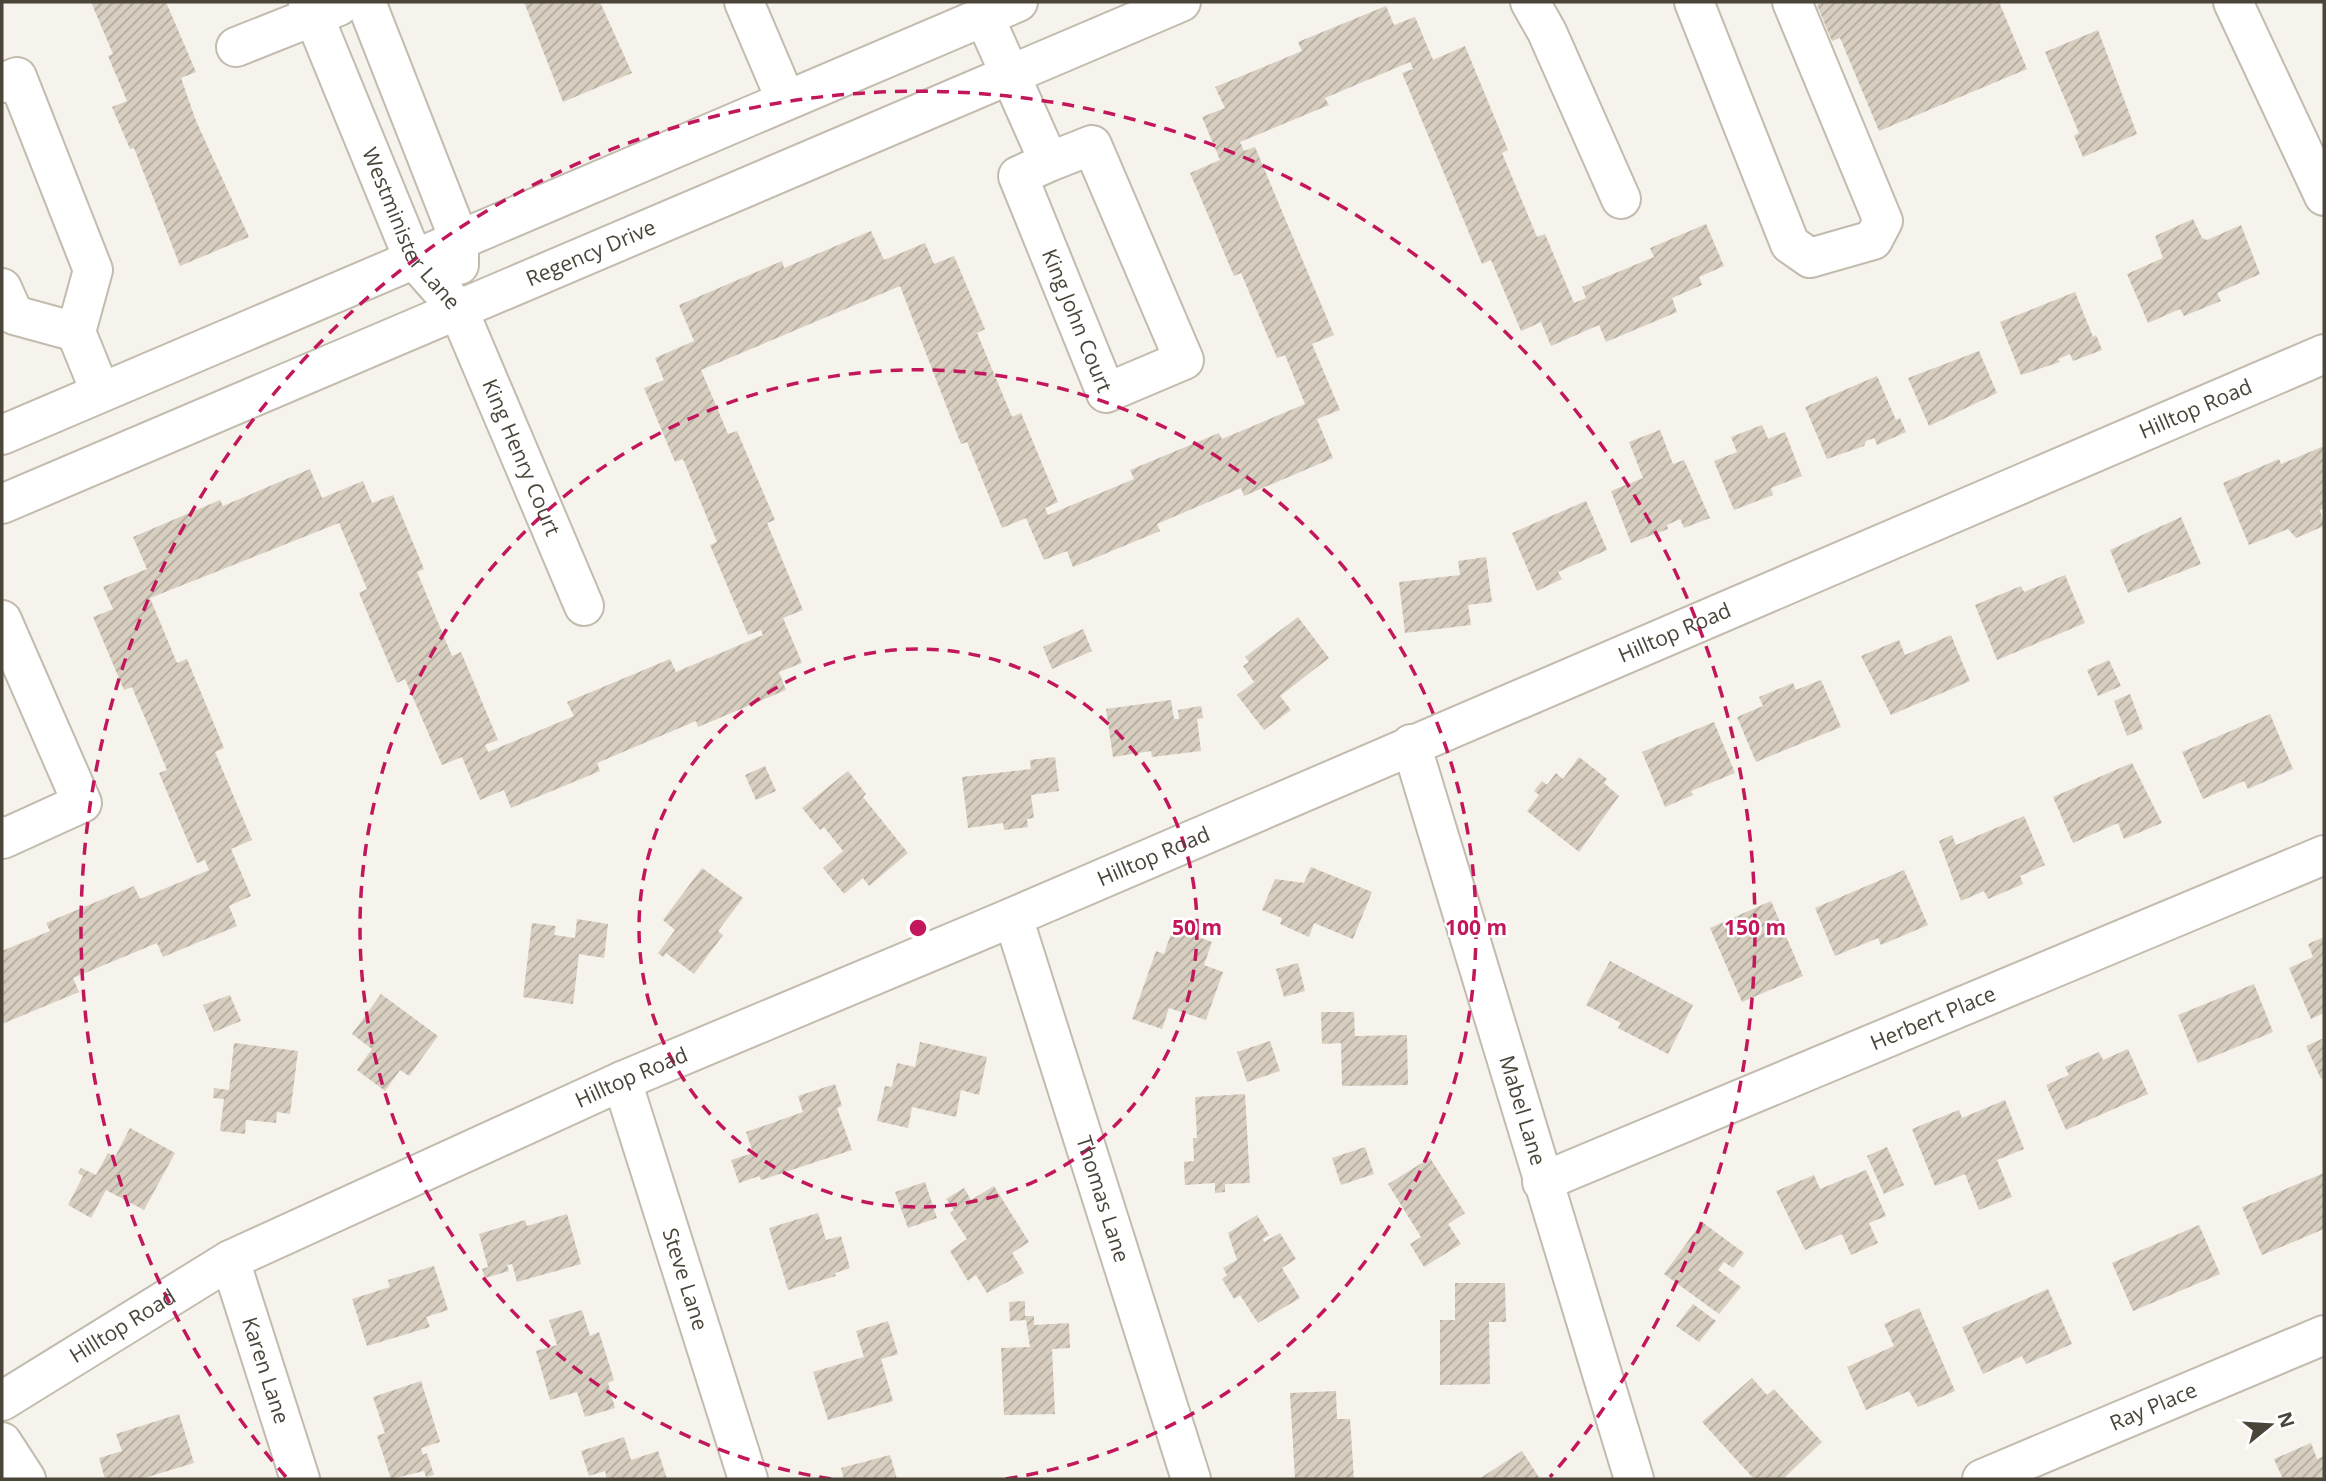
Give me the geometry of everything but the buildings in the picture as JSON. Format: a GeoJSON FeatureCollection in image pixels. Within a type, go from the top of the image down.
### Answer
{"type":"FeatureCollection","features":[{"type":"Feature","properties":{"kind":"street"},"geometry":{"type":"LineString","coordinates":[[236,47],[311,9],[351,2]]}},
{"type":"Feature","properties":{"kind":"street","name":"Westminister Lane"},"geometry":{"type":"LineString","coordinates":[[366,2],[459,239],[458,309]]}},
{"type":"Feature","properties":{"kind":"street"},"geometry":{"type":"LineString","coordinates":[[744,2],[785,99]]}},
{"type":"Feature","properties":{"kind":"street","name":"Regency Drive"},"geometry":{"type":"LineString","coordinates":[[2,503],[1181,2]]}},
{"type":"Feature","properties":{"kind":"street"},"geometry":{"type":"LineString","coordinates":[[1530,2],[1547,32],[1621,199]]}},
{"type":"Feature","properties":{"kind":"street"},"geometry":{"type":"LineString","coordinates":[[1694,2],[1790,244],[1810,258],[1873,240],[1883,221],[1792,2]]}},
{"type":"Feature","properties":{"kind":"street"},"geometry":{"type":"LineString","coordinates":[[2233,2],[2324,196]]}},
{"type":"Feature","properties":{"kind":"street","name":"Westminister Lane"},"geometry":{"type":"LineString","coordinates":[[311,9],[413,258],[458,309]]}},
{"type":"Feature","properties":{"kind":"street"},"geometry":{"type":"LineString","coordinates":[[2,435],[1001,9],[1008,74],[1049,162]]}},
{"type":"Feature","properties":{"kind":"street"},"geometry":{"type":"LineString","coordinates":[[2,83],[17,76],[93,270],[76,332],[100,391]]}},
{"type":"Feature","properties":{"kind":"street","name":"King John Court"},"geometry":{"type":"LineString","coordinates":[[1092,145],[1184,360],[1106,393],[1018,176],[1049,162],[1092,145]]}},
{"type":"Feature","properties":{"kind":"street"},"geometry":{"type":"LineString","coordinates":[[2,288],[14,316],[76,332]]}},
{"type":"Feature","properties":{"kind":"street","name":"King Henry Court"},"geometry":{"type":"LineString","coordinates":[[458,309],[584,606]]}},
{"type":"Feature","properties":{"kind":"street","name":"Hilltop Road"},"geometry":{"type":"LineString","coordinates":[[2,1401],[230,1260],[622,1081],[1013,917],[2324,354]]}},
{"type":"Feature","properties":{"kind":"street"},"geometry":{"type":"LineString","coordinates":[[2,620],[82,803],[3,839],[2,836]]}},
{"type":"Feature","properties":{"kind":"street","name":"Mabel Lane"},"geometry":{"type":"LineString","coordinates":[[1411,744],[1634,1479]]}},
{"type":"Feature","properties":{"kind":"street","name":"Herbert Place"},"geometry":{"type":"LineString","coordinates":[[1542,1182],[2324,855]]}},
{"type":"Feature","properties":{"kind":"street","name":"Thomas Lane"},"geometry":{"type":"LineString","coordinates":[[1013,917],[1191,1479]]}},
{"type":"Feature","properties":{"kind":"street","name":"Steve Lane"},"geometry":{"type":"LineString","coordinates":[[622,1081],[748,1479]]}},
{"type":"Feature","properties":{"kind":"street","name":"Karen Lane"},"geometry":{"type":"LineString","coordinates":[[230,1260],[300,1479]]}},
{"type":"Feature","properties":{"kind":"street","name":"Ray Place"},"geometry":{"type":"LineString","coordinates":[[1982,1479],[2324,1335]]}},
{"type":"Feature","properties":{"kind":"street"},"geometry":{"type":"LineString","coordinates":[[2,1442],[26,1479]]}}]}
